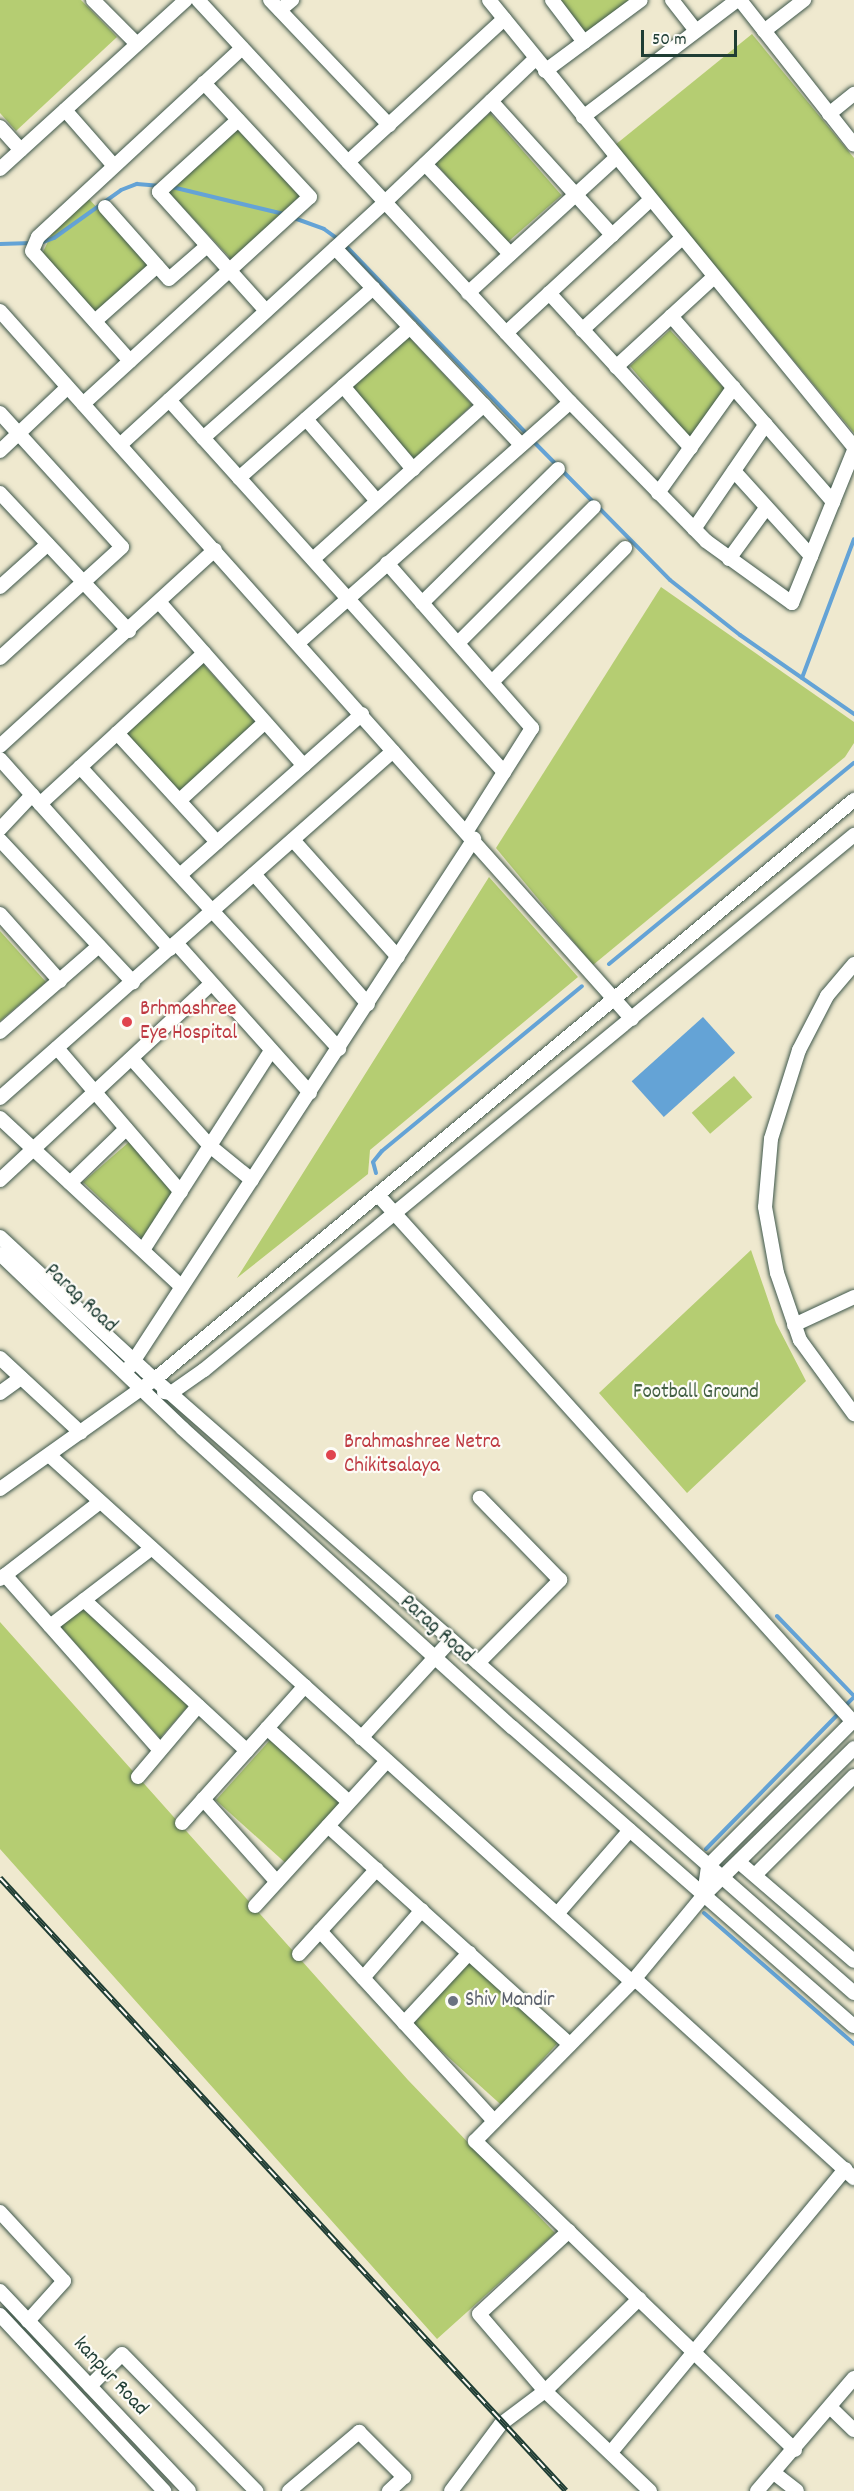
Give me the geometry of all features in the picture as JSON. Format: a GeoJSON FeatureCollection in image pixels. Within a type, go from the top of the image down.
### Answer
{"type":"FeatureCollection","features":[{"type":"Feature","properties":{"kind":"street"},"geometry":{"type":"LineString","coordinates":[[93,0],[137,44]]}},
{"type":"Feature","properties":{"kind":"street"},"geometry":{"type":"LineString","coordinates":[[0,169],[186,0]]}},
{"type":"Feature","properties":{"kind":"street"},"geometry":{"type":"LineString","coordinates":[[198,0],[570,402],[658,493],[694,529],[729,559],[792,603],[854,448],[544,71],[489,0]]}},
{"type":"Feature","properties":{"kind":"street"},"geometry":{"type":"LineString","coordinates":[[291,0],[275,5],[389,125]]}},
{"type":"Feature","properties":{"kind":"street"},"geometry":{"type":"LineString","coordinates":[[552,0],[584,42]]}},
{"type":"Feature","properties":{"kind":"street"},"geometry":{"type":"LineString","coordinates":[[544,71],[641,0]]}},
{"type":"Feature","properties":{"kind":"street"},"geometry":{"type":"LineString","coordinates":[[672,0],[696,31]]}},
{"type":"Feature","properties":{"kind":"street"},"geometry":{"type":"LineString","coordinates":[[583,117],[738,0],[854,145]]}},
{"type":"Feature","properties":{"kind":"street"},"geometry":{"type":"LineString","coordinates":[[764,31],[804,0]]}},
{"type":"Feature","properties":{"kind":"street"},"geometry":{"type":"LineString","coordinates":[[348,162],[504,19]]}},
{"type":"Feature","properties":{"kind":"street"},"geometry":{"type":"LineString","coordinates":[[130,361],[32,251],[38,237],[242,48]]}},
{"type":"Feature","properties":{"kind":"street"},"geometry":{"type":"LineString","coordinates":[[120,445],[340,244],[535,59]]}},
{"type":"Feature","properties":{"kind":"street"},"geometry":{"type":"LineString","coordinates":[[83,404],[310,197],[204,83]]}},
{"type":"Feature","properties":{"kind":"street"},"geometry":{"type":"LineString","coordinates":[[829,114],[854,94]]}},
{"type":"Feature","properties":{"kind":"street"},"geometry":{"type":"LineString","coordinates":[[491,101],[612,235]]}},
{"type":"Feature","properties":{"kind":"street"},"geometry":{"type":"LineString","coordinates":[[65,110],[114,166]]}},
{"type":"Feature","properties":{"kind":"street"},"geometry":{"type":"LineString","coordinates":[[238,120],[159,192],[266,311]]}},
{"type":"Feature","properties":{"kind":"street"},"geometry":{"type":"LineString","coordinates":[[0,127],[21,150]]}},
{"type":"Feature","properties":{"kind":"street"},"geometry":{"type":"LineString","coordinates":[[468,292],[616,158]]}},
{"type":"Feature","properties":{"kind":"street"},"geometry":{"type":"LineString","coordinates":[[425,164],[510,254]]}},
{"type":"Feature","properties":{"kind":"street"},"geometry":{"type":"LineString","coordinates":[[506,333],[650,200]]}},
{"type":"Feature","properties":{"kind":"street"},"geometry":{"type":"LineString","coordinates":[[105,207],[169,279],[207,246]]}},
{"type":"Feature","properties":{"kind":"street"},"geometry":{"type":"LineString","coordinates":[[582,330],[682,238]]}},
{"type":"Feature","properties":{"kind":"street"},"geometry":{"type":"LineString","coordinates":[[340,244],[373,288],[484,405],[527,439]]}},
{"type":"Feature","properties":{"kind":"street"},"geometry":{"type":"LineString","coordinates":[[95,321],[157,266]]}},
{"type":"Feature","properties":{"kind":"street"},"geometry":{"type":"LineString","coordinates":[[616,367],[714,277]]}},
{"type":"Feature","properties":{"kind":"street"},"geometry":{"type":"LineString","coordinates":[[203,438],[373,288]]}},
{"type":"Feature","properties":{"kind":"street"},"geometry":{"type":"LineString","coordinates":[[549,293],[691,448]]}},
{"type":"Feature","properties":{"kind":"street"},"geometry":{"type":"LineString","coordinates":[[0,311],[362,714],[393,752],[471,835],[632,1018]]}},
{"type":"Feature","properties":{"kind":"street"},"geometry":{"type":"LineString","coordinates":[[671,316],[833,502]]}},
{"type":"Feature","properties":{"kind":"street"},"geometry":{"type":"LineString","coordinates":[[239,478],[410,327]]}},
{"type":"Feature","properties":{"kind":"street"},"geometry":{"type":"LineString","coordinates":[[343,386],[413,469]]}},
{"type":"Feature","properties":{"kind":"street"},"geometry":{"type":"LineString","coordinates":[[0,451],[68,387]]}},
{"type":"Feature","properties":{"kind":"street"},"geometry":{"type":"LineString","coordinates":[[658,493],[734,387]]}},
{"type":"Feature","properties":{"kind":"street"},"geometry":{"type":"LineString","coordinates":[[169,400],[504,772]]}},
{"type":"Feature","properties":{"kind":"street"},"geometry":{"type":"LineString","coordinates":[[298,643],[570,402]]}},
{"type":"Feature","properties":{"kind":"street"},"geometry":{"type":"LineString","coordinates":[[313,559],[484,405]]}},
{"type":"Feature","properties":{"kind":"street"},"geometry":{"type":"LineString","coordinates":[[0,412],[123,547],[82,581],[0,658]]}},
{"type":"Feature","properties":{"kind":"street"},"geometry":{"type":"LineString","coordinates":[[306,418],[376,501]]}},
{"type":"Feature","properties":{"kind":"street"},"geometry":{"type":"LineString","coordinates":[[694,529],[766,424]]}},
{"type":"Feature","properties":{"kind":"street"},"geometry":{"type":"LineString","coordinates":[[422,603],[558,469]]}},
{"type":"Feature","properties":{"kind":"street"},"geometry":{"type":"LineString","coordinates":[[734,471],[811,556]]}},
{"type":"Feature","properties":{"kind":"street"},"geometry":{"type":"LineString","coordinates":[[0,493],[129,631]]}},
{"type":"Feature","properties":{"kind":"street"},"geometry":{"type":"LineString","coordinates":[[458,643],[594,507]]}},
{"type":"Feature","properties":{"kind":"street"},"geometry":{"type":"LineString","coordinates":[[729,559],[766,508]]}},
{"type":"Feature","properties":{"kind":"street"},"geometry":{"type":"LineString","coordinates":[[0,587],[48,544]]}},
{"type":"Feature","properties":{"kind":"street"},"geometry":{"type":"LineString","coordinates":[[492,682],[625,548]]}},
{"type":"Feature","properties":{"kind":"street"},"geometry":{"type":"LineString","coordinates":[[0,746],[160,603],[215,550]]}},
{"type":"Feature","properties":{"kind":"street"},"geometry":{"type":"LineString","coordinates":[[130,1366],[398,957],[471,835],[504,772],[532,728],[387,563]]}},
{"type":"Feature","properties":{"kind":"street"},"geometry":{"type":"LineString","coordinates":[[160,603],[304,766]]}},
{"type":"Feature","properties":{"kind":"street"},"geometry":{"type":"LineString","coordinates":[[0,829],[80,767],[204,653]]}},
{"type":"Feature","properties":{"kind":"street"},"geometry":{"type":"LineString","coordinates":[[180,875],[362,714]]}},
{"type":"Feature","properties":{"kind":"street"},"geometry":{"type":"LineString","coordinates":[[180,800],[265,722]]}},
{"type":"Feature","properties":{"kind":"street"},"geometry":{"type":"LineString","coordinates":[[117,733],[217,842]]}},
{"type":"Feature","properties":{"kind":"street"},"geometry":{"type":"LineString","coordinates":[[0,1098],[393,752]]}},
{"type":"Feature","properties":{"kind":"street"},"geometry":{"type":"LineString","coordinates":[[0,759],[310,1093]]}},
{"type":"Feature","properties":{"kind":"street"},"geometry":{"type":"LineString","coordinates":[[80,767],[339,1049]]}},
{"type":"Feature","properties":{"kind":"street"},"geometry":{"type":"LineString","coordinates":[[0,1489],[143,1389],[854,800]]}},
{"type":"Feature","properties":{"kind":"street"},"geometry":{"type":"LineString","coordinates":[[143,1389],[171,1393],[396,1214],[854,835]]}},
{"type":"Feature","properties":{"kind":"street"},"geometry":{"type":"LineString","coordinates":[[0,840],[133,982]]}},
{"type":"Feature","properties":{"kind":"street"},"geometry":{"type":"LineString","coordinates":[[293,840],[398,957]]}},
{"type":"Feature","properties":{"kind":"street"},"geometry":{"type":"LineString","coordinates":[[254,874],[368,1004]]}},
{"type":"Feature","properties":{"kind":"street"},"geometry":{"type":"LineString","coordinates":[[0,914],[60,981]]}},
{"type":"Feature","properties":{"kind":"street"},"geometry":{"type":"LineString","coordinates":[[0,1032],[99,946]]}},
{"type":"Feature","properties":{"kind":"street"},"geometry":{"type":"LineString","coordinates":[[854,964],[827,996],[799,1050],[771,1139],[765,1207],[777,1273],[800,1340],[854,1414]]}},
{"type":"Feature","properties":{"kind":"street"},"geometry":{"type":"LineString","coordinates":[[0,1180],[35,1150],[210,985]]}},
{"type":"Feature","properties":{"kind":"street"},"geometry":{"type":"LineString","coordinates":[[57,1048],[181,1192]]}},
{"type":"Feature","properties":{"kind":"street"},"geometry":{"type":"LineString","coordinates":[[143,1251],[271,1051]]}},
{"type":"Feature","properties":{"kind":"street"},"geometry":{"type":"LineString","coordinates":[[132,1059],[210,1146],[252,1180]]}},
{"type":"Feature","properties":{"kind":"street"},"geometry":{"type":"LineString","coordinates":[[0,1118],[182,1287]]}},
{"type":"Feature","properties":{"kind":"street"},"geometry":{"type":"LineString","coordinates":[[70,1183],[126,1129]]}},
{"type":"Feature","properties":{"kind":"street"},"geometry":{"type":"LineString","coordinates":[[378,1195],[853,1722],[708,1866],[704,1895]]}},
{"type":"Feature","properties":{"kind":"street","name":"Parag Road"},"geometry":{"type":"LineString","coordinates":[[0,1236],[130,1366],[143,1389],[435,1657],[854,2026]]}},
{"type":"Feature","properties":{"kind":"street","name":"Parag Road"},"geometry":{"type":"LineString","coordinates":[[0,1254],[130,1366],[155,1379],[854,1993]]}},
{"type":"Feature","properties":{"kind":"street"},"geometry":{"type":"LineString","coordinates":[[794,1325],[854,1297]]}},
{"type":"Feature","properties":{"kind":"street"},"geometry":{"type":"LineString","coordinates":[[0,1358],[81,1433]]}},
{"type":"Feature","properties":{"kind":"street"},"geometry":{"type":"LineString","coordinates":[[0,1393],[21,1378]]}},
{"type":"Feature","properties":{"kind":"street"},"geometry":{"type":"LineString","coordinates":[[49,1455],[556,1914],[849,2173],[612,2451]]}},
{"type":"Feature","properties":{"kind":"street"},"geometry":{"type":"LineString","coordinates":[[478,1663],[560,1580],[480,1498]]}},
{"type":"Feature","properties":{"kind":"street"},"geometry":{"type":"LineString","coordinates":[[100,1502],[3,1577],[50,1626],[160,1750]]}},
{"type":"Feature","properties":{"kind":"street"},"geometry":{"type":"LineString","coordinates":[[50,1626],[152,1548]]}},
{"type":"Feature","properties":{"kind":"street"},"geometry":{"type":"LineString","coordinates":[[84,1600],[247,1751]]}},
{"type":"Feature","properties":{"kind":"street"},"geometry":{"type":"LineString","coordinates":[[361,1737],[451,1640]]}},
{"type":"Feature","properties":{"kind":"street"},"geometry":{"type":"LineString","coordinates":[[182,1823],[305,1686]]}},
{"type":"Feature","properties":{"kind":"street"},"geometry":{"type":"LineString","coordinates":[[138,1777],[198,1706]]}},
{"type":"Feature","properties":{"kind":"street"},"geometry":{"type":"LineString","coordinates":[[267,1728],[349,1802]]}},
{"type":"Feature","properties":{"kind":"street"},"geometry":{"type":"LineString","coordinates":[[795,2450],[475,2141],[634,1981],[704,1895],[724,1879],[854,1748]]}},
{"type":"Feature","properties":{"kind":"street"},"geometry":{"type":"LineString","coordinates":[[255,1906],[387,1761]]}},
{"type":"Feature","properties":{"kind":"street"},"geometry":{"type":"LineString","coordinates":[[755,1875],[854,1776]]}},
{"type":"Feature","properties":{"kind":"street"},"geometry":{"type":"LineString","coordinates":[[203,1799],[277,1882]]}},
{"type":"Feature","properties":{"kind":"street"},"geometry":{"type":"LineString","coordinates":[[328,1826],[570,2045]]}},
{"type":"Feature","properties":{"kind":"street"},"geometry":{"type":"LineString","coordinates":[[556,1914],[630,1830]]}},
{"type":"Feature","properties":{"kind":"street"},"geometry":{"type":"LineString","coordinates":[[740,1863],[852,1955]]}},
{"type":"Feature","properties":{"kind":"street"},"geometry":{"type":"LineString","coordinates":[[299,1954],[377,1869]]}},
{"type":"Feature","properties":{"kind":"street"},"geometry":{"type":"LineString","coordinates":[[363,1978],[422,1910]]}},
{"type":"Feature","properties":{"kind":"street"},"geometry":{"type":"LineString","coordinates":[[320,1931],[494,2121]]}},
{"type":"Feature","properties":{"kind":"street"},"geometry":{"type":"LineString","coordinates":[[404,2023],[469,1953]]}},
{"type":"Feature","properties":{"kind":"street"},"geometry":{"type":"LineString","coordinates":[[0,2212],[63,2281],[28,2321]]}},
{"type":"Feature","properties":{"kind":"street"},"geometry":{"type":"LineString","coordinates":[[569,2231],[479,2314],[545,2391],[612,2451],[650,2491]]}},
{"type":"Feature","properties":{"kind":"street","name":"kanpur Road"},"geometry":{"type":"LineString","coordinates":[[0,2291],[189,2491]]}},
{"type":"Feature","properties":{"kind":"street"},"geometry":{"type":"LineString","coordinates":[[451,2491],[501,2424],[545,2391],[639,2299]]}},
{"type":"Feature","properties":{"kind":"street"},"geometry":{"type":"LineString","coordinates":[[0,2315],[164,2491]]}},
{"type":"Feature","properties":{"kind":"street"},"geometry":{"type":"LineString","coordinates":[[90,2386],[122,2354],[256,2491]]}},
{"type":"Feature","properties":{"kind":"street"},"geometry":{"type":"LineString","coordinates":[[757,2491],[795,2450],[854,2378]]}},
{"type":"Feature","properties":{"kind":"street"},"geometry":{"type":"LineString","coordinates":[[830,2407],[854,2430]]}},
{"type":"Feature","properties":{"kind":"street"},"geometry":{"type":"LineString","coordinates":[[289,2491],[359,2432],[404,2477],[388,2491]]}},
{"type":"Feature","properties":{"kind":"street"},"geometry":{"type":"LineString","coordinates":[[774,2473],[797,2491]]}},
{"type":"Feature","properties":{"kind":"green space"},"geometry":{"type":"Polygon","coordinates":[[[0,0],[81,0],[117,37],[16,131],[0,113],[0,0]]]}},
{"type":"Feature","properties":{"kind":"green space"},"geometry":{"type":"Polygon","coordinates":[[[561,0],[629,0],[586,33],[561,0]]]}},
{"type":"Feature","properties":{"kind":"green space"},"geometry":{"type":"Polygon","coordinates":[[[752,34],[854,158],[854,433],[615,145],[752,34]]]}},
{"type":"Feature","properties":{"kind":"green space"},"geometry":{"type":"Polygon","coordinates":[[[490,113],[562,195],[506,244],[434,162],[490,113]]]}},
{"type":"Feature","properties":{"kind":"green space"},"geometry":{"type":"Polygon","coordinates":[[[237,129],[300,196],[232,260],[169,192],[237,129]]]}},
{"type":"Feature","properties":{"kind":"green space"},"geometry":{"type":"Polygon","coordinates":[[[88,198],[152,266],[98,315],[42,254],[53,231],[88,198]]]}},
{"type":"Feature","properties":{"kind":"green space"},"geometry":{"type":"Polygon","coordinates":[[[670,330],[725,389],[690,438],[630,366],[670,330]]]}},
{"type":"Feature","properties":{"kind":"green space"},"geometry":{"type":"Polygon","coordinates":[[[408,336],[472,405],[414,459],[350,390],[408,336]]]}},
{"type":"Feature","properties":{"kind":"green space"},"geometry":{"type":"Polygon","coordinates":[[[661,587],[854,722],[854,743],[845,757],[593,965],[496,848],[661,587]]]}},
{"type":"Feature","properties":{"kind":"green space"},"geometry":{"type":"Polygon","coordinates":[[[203,664],[259,726],[183,795],[126,733],[203,664]]]}},
{"type":"Feature","properties":{"kind":"green space"},"geometry":{"type":"Polygon","coordinates":[[[489,877],[578,977],[370,1150],[368,1174],[237,1278],[489,877]]]}},
{"type":"Feature","properties":{"kind":"green space"},"geometry":{"type":"Polygon","coordinates":[[[0,931],[46,982],[0,1021],[0,931]]]}},
{"type":"Feature","properties":{"kind":"green space"},"geometry":{"type":"Polygon","coordinates":[[[734,1076],[752,1097],[710,1134],[692,1113],[734,1076]]]}},
{"type":"Feature","properties":{"kind":"green space"},"geometry":{"type":"Polygon","coordinates":[[[129,1142],[173,1192],[143,1239],[83,1182],[129,1142]]]}},
{"type":"Feature","properties":{"kind":"green space","name":"Football Ground"},"geometry":{"type":"Polygon","coordinates":[[[751,1250],[776,1323],[806,1381],[687,1493],[599,1393],[751,1250]]]}},
{"type":"Feature","properties":{"kind":"green space"},"geometry":{"type":"Polygon","coordinates":[[[83,1609],[189,1705],[160,1738],[60,1626],[83,1609]]]}},
{"type":"Feature","properties":{"kind":"green space"},"geometry":{"type":"Polygon","coordinates":[[[0,1622],[408,2080],[555,2233],[437,2339],[0,1849],[0,1622]]]}},
{"type":"Feature","properties":{"kind":"green space"},"geometry":{"type":"Polygon","coordinates":[[[270,1740],[341,1804],[286,1864],[216,1800],[270,1740]]]}},
{"type":"Feature","properties":{"kind":"green space"},"geometry":{"type":"Polygon","coordinates":[[[470,1961],[559,2041],[502,2105],[412,2025],[470,1961]]]}},
{"type":"Feature","properties":{"kind":"water"},"geometry":{"type":"Polygon","coordinates":[[[703,1017],[735,1053],[664,1117],[632,1081],[703,1017]]]}},
{"type":"Feature","properties":{"kind":"waterway"},"geometry":{"type":"LineString","coordinates":[[40,243],[54,238],[121,190],[137,184],[158,186]]}},
{"type":"Feature","properties":{"kind":"waterway"},"geometry":{"type":"LineString","coordinates":[[172,187],[284,214]]}},
{"type":"Feature","properties":{"kind":"waterway"},"geometry":{"type":"LineString","coordinates":[[294,218],[324,229],[338,239]]}},
{"type":"Feature","properties":{"kind":"waterway"},"geometry":{"type":"LineString","coordinates":[[0,244],[32,243]]}},
{"type":"Feature","properties":{"kind":"waterway"},"geometry":{"type":"LineString","coordinates":[[344,244],[528,435]]}},
{"type":"Feature","properties":{"kind":"waterway"},"geometry":{"type":"LineString","coordinates":[[533,441],[670,580],[740,635],[854,714]]}},
{"type":"Feature","properties":{"kind":"waterway"},"geometry":{"type":"LineString","coordinates":[[802,678],[854,539]]}},
{"type":"Feature","properties":{"kind":"waterway"},"geometry":{"type":"LineString","coordinates":[[609,964],[854,763]]}},
{"type":"Feature","properties":{"kind":"waterway"},"geometry":{"type":"LineString","coordinates":[[376,1173],[373,1162],[382,1151],[582,986]]}},
{"type":"Feature","properties":{"kind":"waterway"},"geometry":{"type":"LineString","coordinates":[[777,1616],[854,1696]]}},
{"type":"Feature","properties":{"kind":"waterway"},"geometry":{"type":"LineString","coordinates":[[844,1707],[854,1697]]}},
{"type":"Feature","properties":{"kind":"waterway"},"geometry":{"type":"LineString","coordinates":[[706,1849],[839,1713]]}},
{"type":"Feature","properties":{"kind":"waterway"},"geometry":{"type":"LineString","coordinates":[[704,1913],[854,2044]]}},
{"type":"Feature","properties":{"kind":"railway"},"geometry":{"type":"LineString","coordinates":[[0,1878],[566,2491]]}},
{"type":"Feature","properties":{"kind":"place","name":"Brhmashree Eye Hospital"},"geometry":{"type":"Point","coordinates":[127,1022]}},
{"type":"Feature","properties":{"kind":"place","name":"Brahmashree Netra Chikitsalaya"},"geometry":{"type":"Point","coordinates":[331,1455]}},
{"type":"Feature","properties":{"kind":"place","name":"Shiv Mandir"},"geometry":{"type":"Point","coordinates":[453,2001]}}]}
